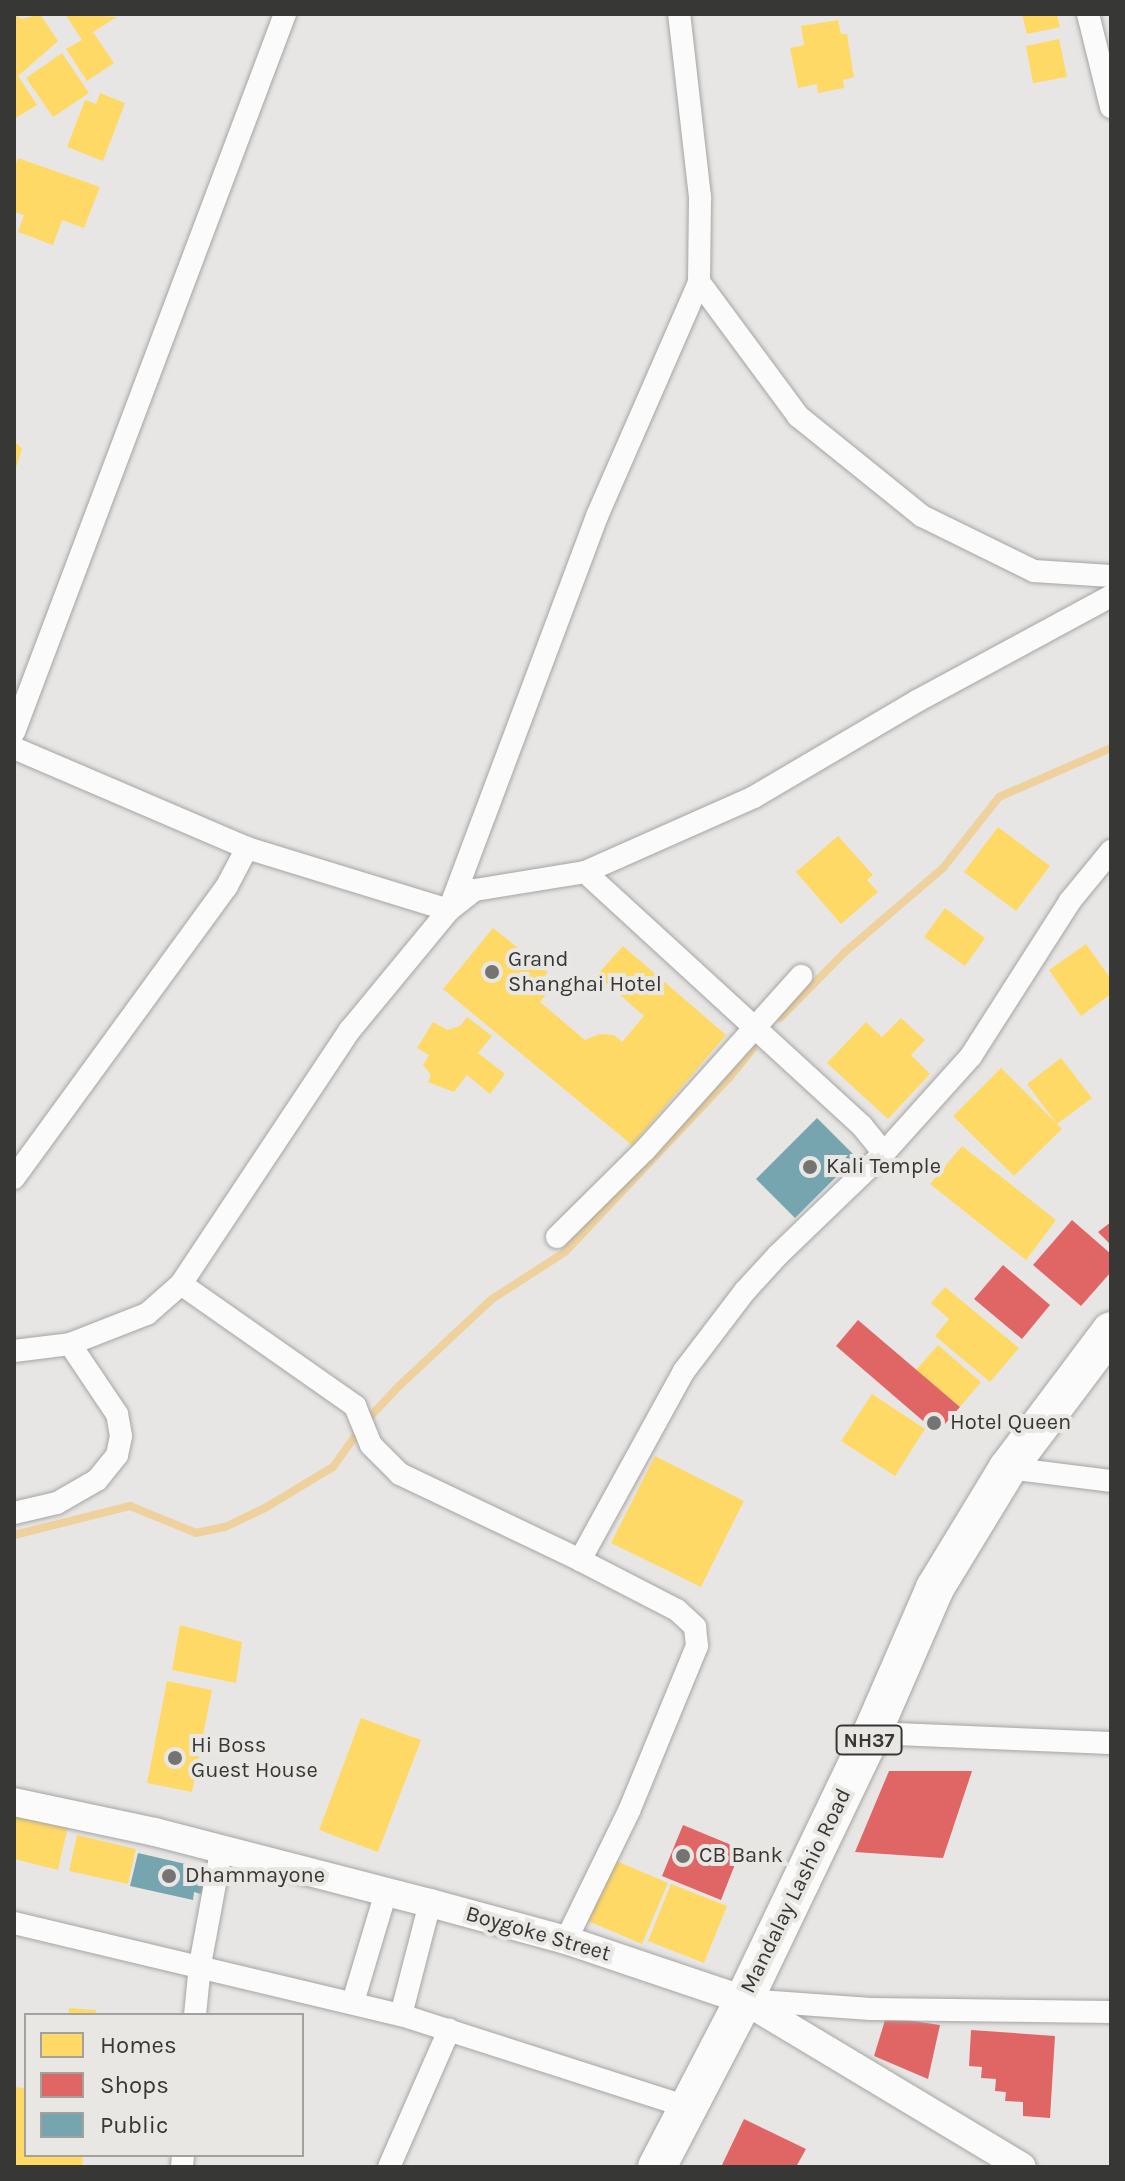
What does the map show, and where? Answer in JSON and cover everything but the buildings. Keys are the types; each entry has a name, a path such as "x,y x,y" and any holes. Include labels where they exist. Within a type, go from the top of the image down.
{"highway":[{"name":"Mandalay Lashio Road","path":"657,2167 744,2000 872,1733 935,1588 1008,1468 1111,1331"}],"street":[{"path":"14,732 285,14"},
{"path":"449,910 597,516 699,282 700,197 679,14"},
{"path":"1088,14 1111,107"},
{"path":"699,282 798,416 922,516 1034,571 1111,576"},
{"path":"14,1351 70,1344 147,1314 181,1284 350,1030 449,910 475,890 585,872 754,797 917,701 1111,596"},
{"path":"14,748 247,848 449,910"},
{"path":"14,1178 227,886 247,848"},
{"path":"580,1560 684,1371 778,1255 884,1153 971,1056 1070,901 1111,851"},
{"path":"585,872 862,1126 884,1153"},
{"path":"557,1237 645,1150 801,976"},
{"path":"181,1284 355,1406 371,1445 400,1474 677,1610 695,1627 697,1646 629,1811 566,1940"},
{"path":"14,1513 57,1503 97,1480 117,1455 121,1436 117,1414 70,1344"},
{"path":"1008,1468 1111,1481"},
{"path":"872,1733 1111,1743"},
{"name":"Boygoke Street","path":"14,1802 155,1832 221,1852 430,1903 566,1940 744,2000 1022,2167"},
{"path":"195,2013 200,1965 221,1852"},
{"path":"353,2002 386,1892"},
{"path":"401,2015 430,1903"},
{"path":"14,1923 401,2015 688,2107"},
{"path":"744,2000 871,2009 1111,2012"},
{"path":"389,2167 449,2030"}],"waterway":[{"path":"780,1018 845,952 943,868 999,797 1111,748"},
{"path":"14,1535 130,1506 196,1533 225,1527 265,1508 333,1467 366,1421 399,1386 492,1299 565,1252 729,1078 753,1048"}],"place":[{"name":"Grand Shanghai Hotel","path":"492,972"},
{"name":"Kali Temple","path":"810,1167"},
{"name":"Hotel Queen","path":"934,1423"},
{"name":"Hi Boss Guest House","path":"175,1758"},
{"name":"CB Bank","path":"683,1856"},
{"name":"Dhammayone","path":"169,1876"}]}
